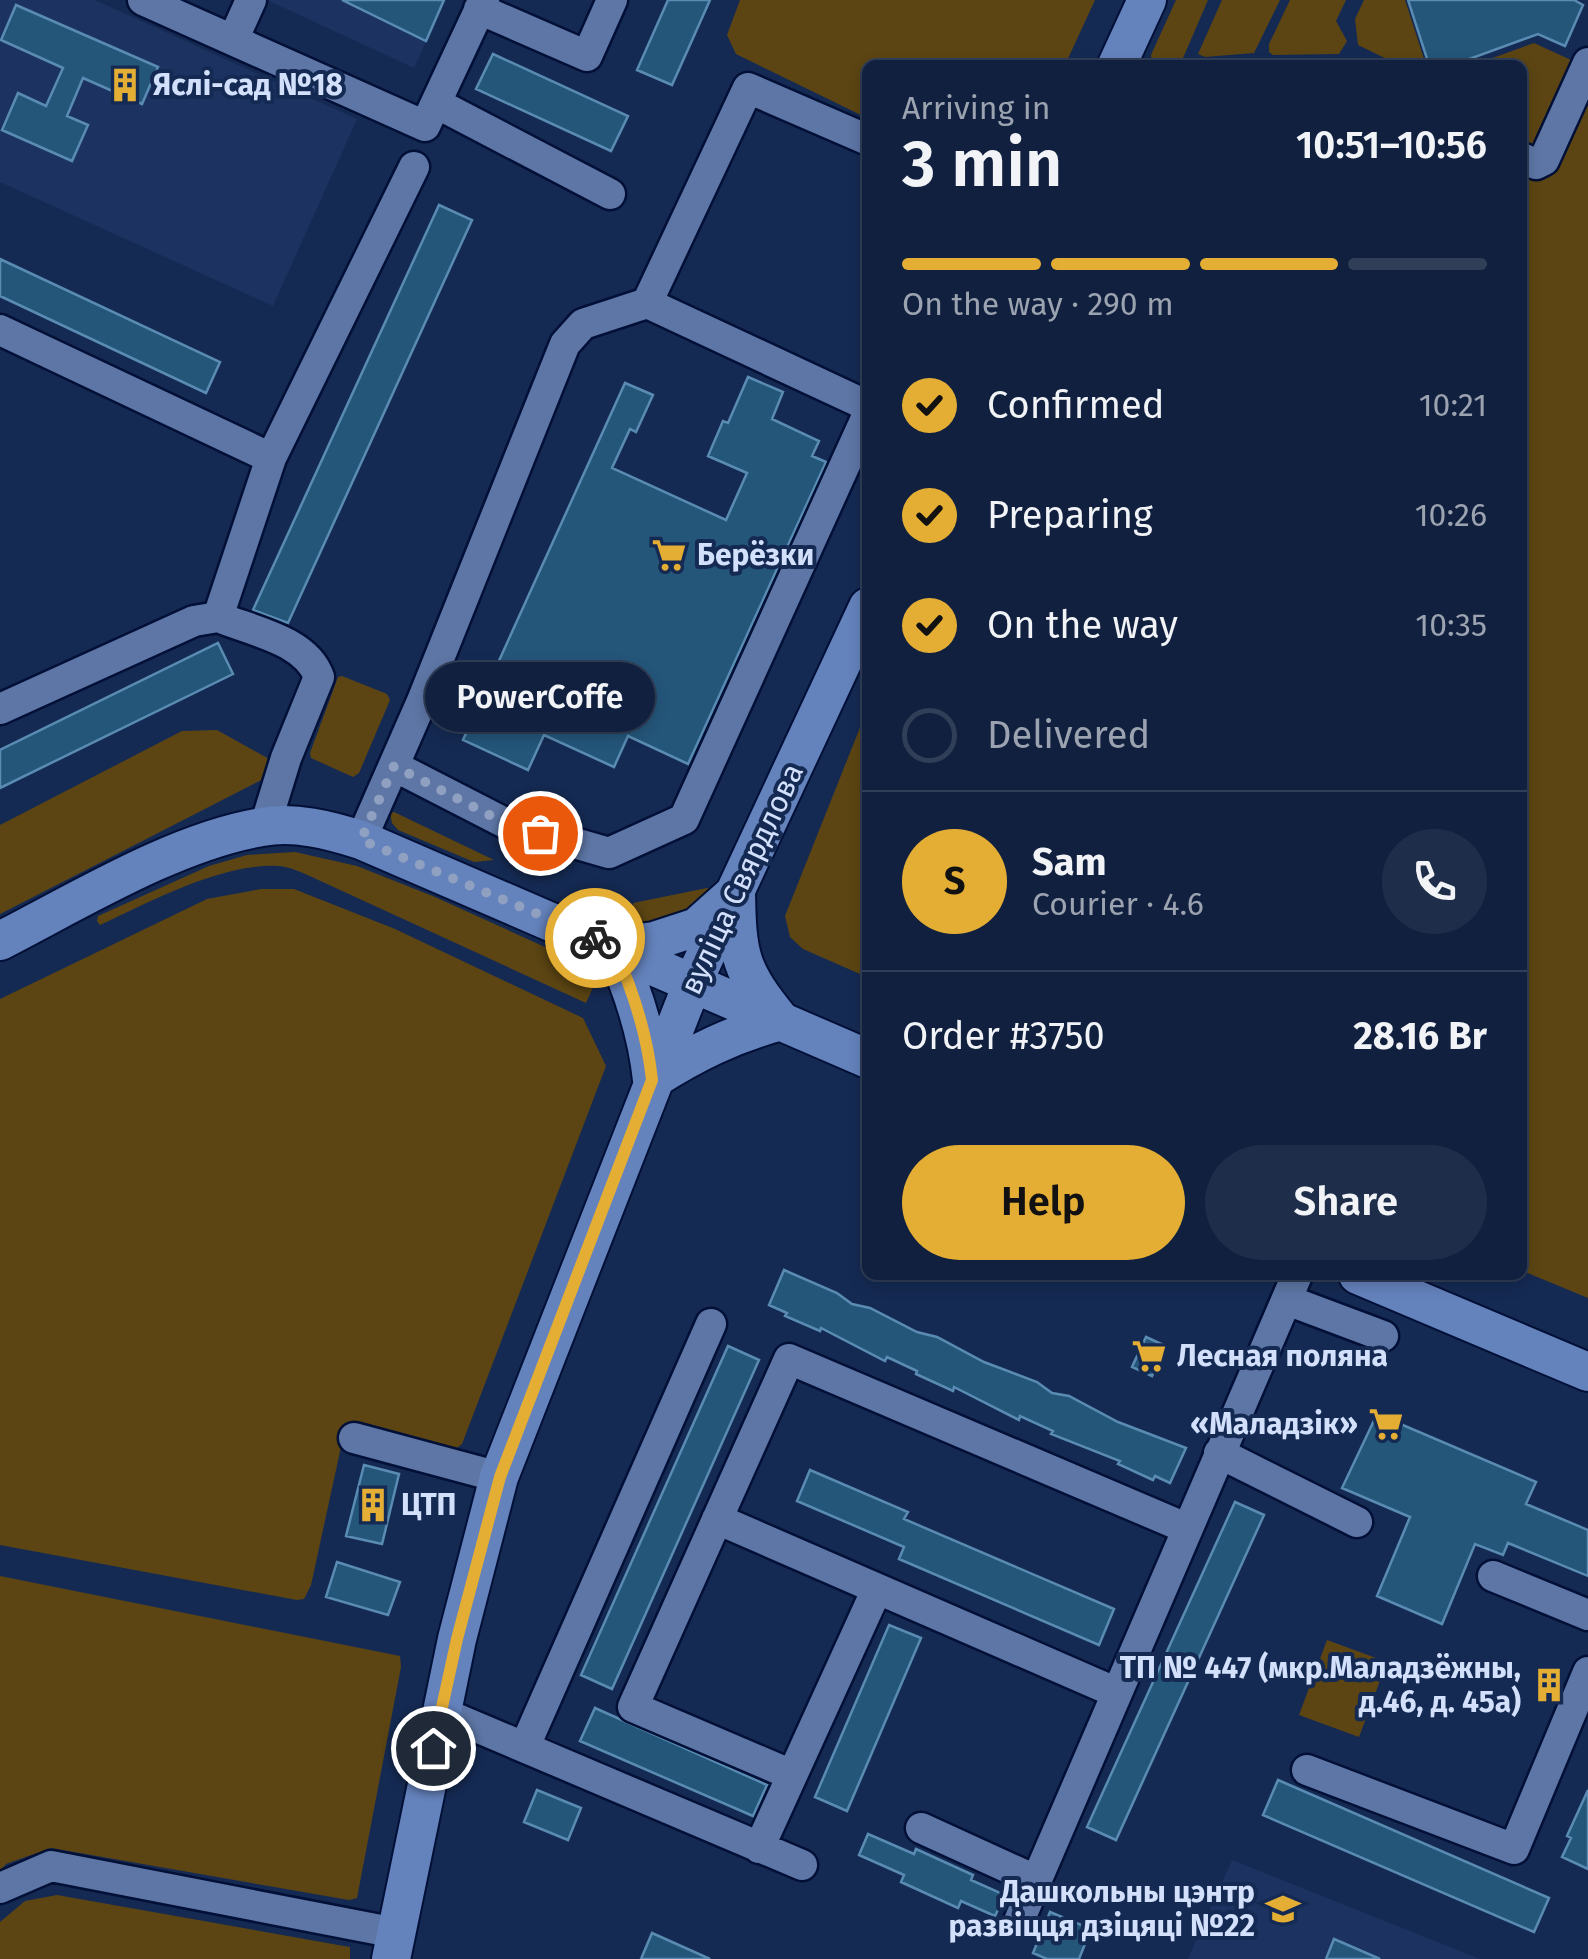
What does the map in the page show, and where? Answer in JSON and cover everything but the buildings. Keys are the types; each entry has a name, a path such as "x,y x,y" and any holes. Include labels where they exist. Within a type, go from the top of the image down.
{"main road":[{"path":"1124,60 1147,0"},
{"name":"вуліца Свярдлова","path":"393,1946 441,1712 500,1477 693,982 862,621"},
{"path":"0,940 146,868 221,837 265,826 330,830 613,946 862,1056"},
{"path":"613,946 654,942 697,927 736,892"},
{"path":"736,892 736,941 746,970 752,984 781,1020"},
{"path":"613,946 648,1038 652,1080 701,1049 781,1020"},
{"path":"1370,1280 1588,1372"}],"street":[{"path":"143,0 233,40 430,115 610,194"},
{"path":"233,40 250,0"},
{"path":"430,115 482,4 587,56 612,0"},
{"path":"1527,160 1536,164 1544,160 1588,63"},
{"path":"647,303 748,88 862,137"},
{"path":"218,617 270,458 414,167"},
{"path":"361,840 564,344 583,324 647,303 862,403"},
{"path":"0,330 270,458"},
{"path":"394,766 505,823 609,853 684,819 862,427"},
{"path":"0,709 194,621 218,617 300,650 314,662 319,678 286,758 265,826"},
{"path":"1019,1921 1292,1287 1382,1336"},
{"path":"525,1746 711,1324"},
{"path":"792,1775 633,1707 789,1360 1186,1528"},
{"path":"354,1438 500,1477"},
{"path":"1219,1453 1356,1522"},
{"path":"717,1519 1115,1692"},
{"path":"1493,1576 1588,1615"},
{"path":"759,1848 877,1589"},
{"path":"1308,1770 1514,1848 1588,1672"},
{"path":"441,1712 802,1865"},
{"path":"921,1828 1035,1880"},
{"path":"0,1888 51,1866 393,1946"}],"shaded area":[{"path":"0,0 95,0 357,119 273,306 0,182"},
{"path":"267,0 445,0 414,68"},
{"path":"740,0 1095,0 1067,60 862,60 862,116 736,54 727,35"},
{"path":"1176,0 1208,0 1182,60 1152,60"},
{"path":"1222,0 1280,0 1254,53 1205,57 1198,54"},
{"path":"1290,0 1346,0 1336,21 1347,41 1339,54 1269,52"},
{"path":"1364,0 1405,0 1424,60 1389,60 1358,45 1355,19"},
{"path":"1534,43 1571,60 1576,70 1546,145 1527,152 1527,60 1487,60"},
{"path":"1588,82 1588,1298 1527,1273 1527,161"},
{"path":"338,677 387,694 390,700 359,773 353,777 311,758 310,753"},
{"path":"862,723 862,975 803,949 790,937 785,916"},
{"path":"217,730 278,764 271,775 0,914 0,825 182,731"},
{"path":"390,813 494,860 474,862 398,830 392,823"},
{"path":"295,852 357,866 600,972 586,1003 282,866 210,877 100,925 97,921 98,916 209,866 247,855"},
{"path":"707,888 715,890 701,913 636,927 633,903"},
{"path":"261,889 294,889 395,929 583,1018 606,1066 462,1444 457,1448 358,1421 346,1424 311,1585 304,1599 297,1600 0,1545 0,999 207,899"},
{"path":"0,1576 400,1656 357,1898 349,1900 51,1848 6,1864 0,1871"},
{"path":"1327,1640 1387,1662 1359,1737 1299,1715"},
{"name":"Дашкольны цэнтр развіцця дзіцяці №22","path":"1232,1860 1480,1959 1188,1959"},
{"path":"57,1895 350,1947 350,1959 0,1959 0,1922 25,1901"}],"way so far":[{"path":"540,833 505,823 394,766 361,840 595,938"}],"place":[{"name":"Яслі-сад №18","path":"125,85"},
{"name":"Берёзки","path":"669,555"},
{"name":"PowerCoffe","path":"540,833"},
{"name":"Лесная поляна","path":"1149,1356"},
{"name":"«Маладзік»","path":"1386,1424"},
{"name":"ЦТП","path":"373,1505"},
{"name":"ТП № 447 (мкр.Маладзёжны, д.46, д. 45а)","path":"1549,1685"},
{"name":"Дашкольны цэнтр развіцця дзіцяці №22","path":"1283,1909"}],"route":[{"path":"433,1748 500,1477 652,1080 648,1038 630,983 613,946 595,938"}]}
